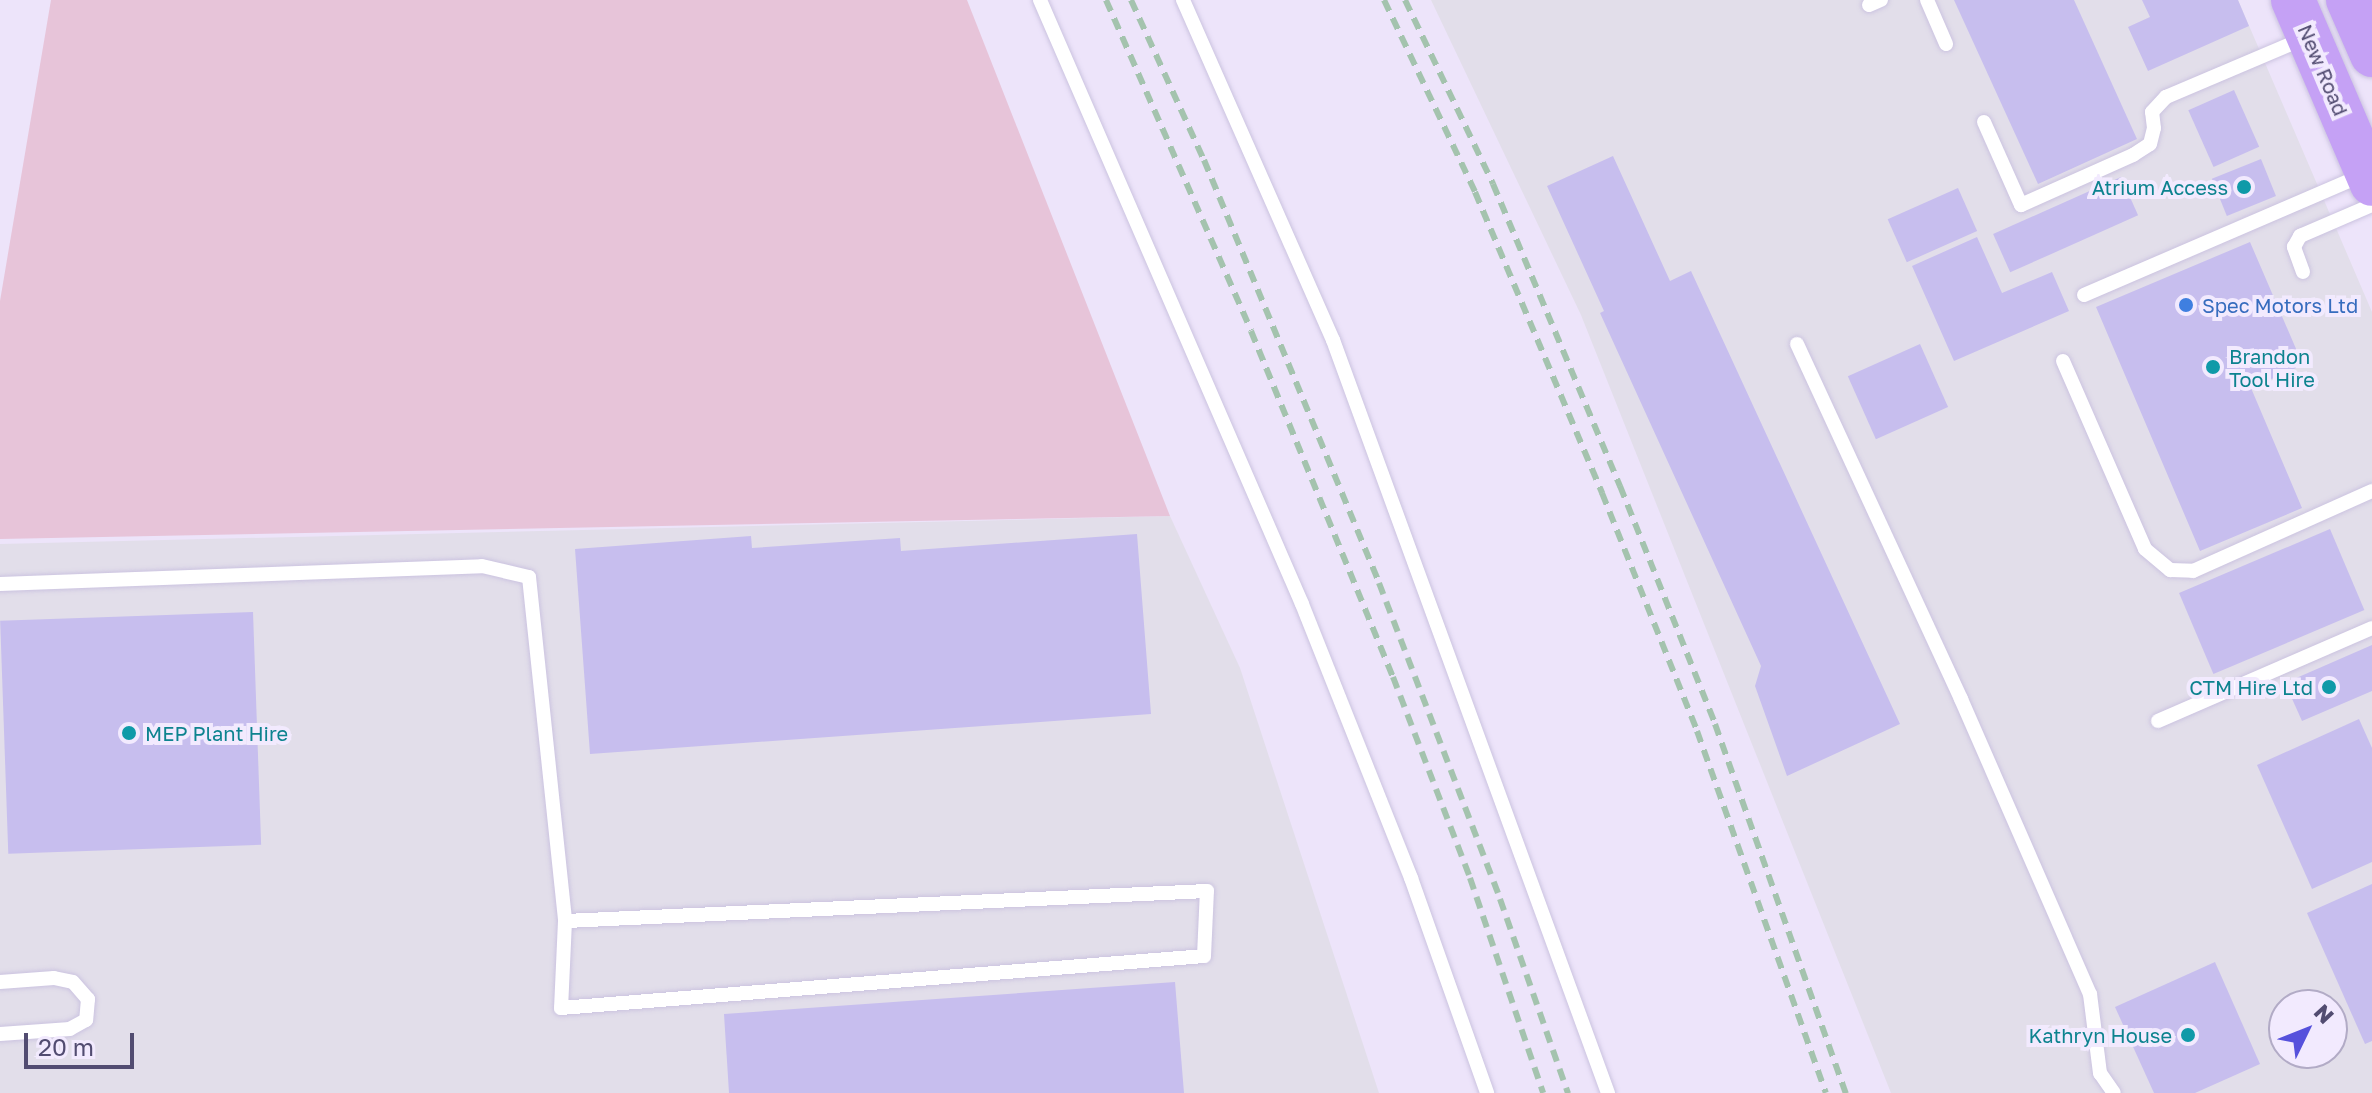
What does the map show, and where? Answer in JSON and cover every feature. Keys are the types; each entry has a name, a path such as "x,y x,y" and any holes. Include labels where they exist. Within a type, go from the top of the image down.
{"main road":[{"name":"New Road","path":"2301,18 2370,187"}],"lane":[{"path":"1040,0 1302,604 1411,878 1487,1093"},
{"path":"1183,0 1333,340 1608,1093"},
{"path":"1927,0 1946,44"},
{"path":"1984,122 2021,205 2133,155 2150,144 2152,112 2166,97 2301,18"},
{"path":"2303,272 2294,247 2300,236 2370,187"},
{"path":"2084,295 2370,187"},
{"path":"1797,344 1961,699 2090,994 2100,1073 2114,1093"},
{"path":"2063,361 2145,549 2170,570 2193,571 2372,491"},
{"path":"0,584 482,566 529,577 565,921 561,1008 1204,956 1207,891 565,921"},
{"path":"2158,721 2372,628"},
{"path":"0,982 54,978 73,982 88,999 86,1020 70,1029 0,1034"}],"shaded area":[{"path":"51,0 967,0 1170,516 0,539 0,301"},
{"path":"1431,0 2238,0 2372,312 2372,1093 1891,1093 1581,315"},
{"path":"1170,516 1240,668 1379,1093 0,1093 0,544"}],"building":[{"path":"1954,0 2074,0 2137,139 2038,184"},
{"path":"2142,0 2238,0 2249,26 2148,71 2128,27 2150,17"},
{"path":"2234,90 2259,147 2214,167 2188,110"},
{"path":"1613,156 1670,281 1691,271 1900,724 1787,776 1755,686 1761,666 1600,313 1604,311 1547,186"},
{"name":"Atrium Access","path":"2261,159 2276,196 2227,216 2212,179"},
{"path":"2121,177 2138,215 2010,272 1993,234"},
{"path":"1958,188 1977,231 1907,262 1888,219"},
{"path":"1977,237 2002,293 2052,272 2069,311 1954,361 1912,266"},
{"path":"2250,242 2303,365 2251,388 2302,508 2200,551 2096,307"},
{"path":"1920,344 1948,407 1876,439 1848,376"},
{"path":"2330,529 2364,610 2213,674 2179,593"},
{"path":"1137,534 1151,714 590,754 575,549 751,536 752,548 900,538 901,551"},
{"name":"MEP Plant Hire","path":"253,612 261,845 8,854 0,621"},
{"name":"CTM Hire Ltd","path":"2372,645 2372,691 2302,721 2285,683"},
{"path":"2359,719 2372,748 2372,862 2312,889 2257,765"},
{"path":"2372,884 2372,1041 2365,1044 2348,1006 2348,989 2341,989 2307,913"},
{"name":"Kathryn House","path":"2215,962 2260,1064 2195,1093 2154,1093 2115,1007"},
{"path":"1175,982 1184,1093 729,1093 724,1014"}],"railway":[{"path":"1106,0 1251,331 1393,677 1470,878 1543,1093"},
{"path":"1131,0 1204,160 1379,583 1500,899 1568,1093"},
{"path":"1384,0 1475,192 1602,493 1697,731 1826,1093"},
{"path":"1405,0 1493,184 1620,486 1715,724 1846,1093"}],"place":[{"name":"Atrium Access","path":"2244,187"},
{"name":"Spec Motors Ltd","path":"2186,305"},
{"name":"Brandon Tool Hire","path":"2213,367"},
{"name":"CTM Hire Ltd","path":"2329,687"},
{"name":"MEP Plant Hire","path":"129,733"},
{"name":"Kathryn House","path":"2188,1035"}]}
